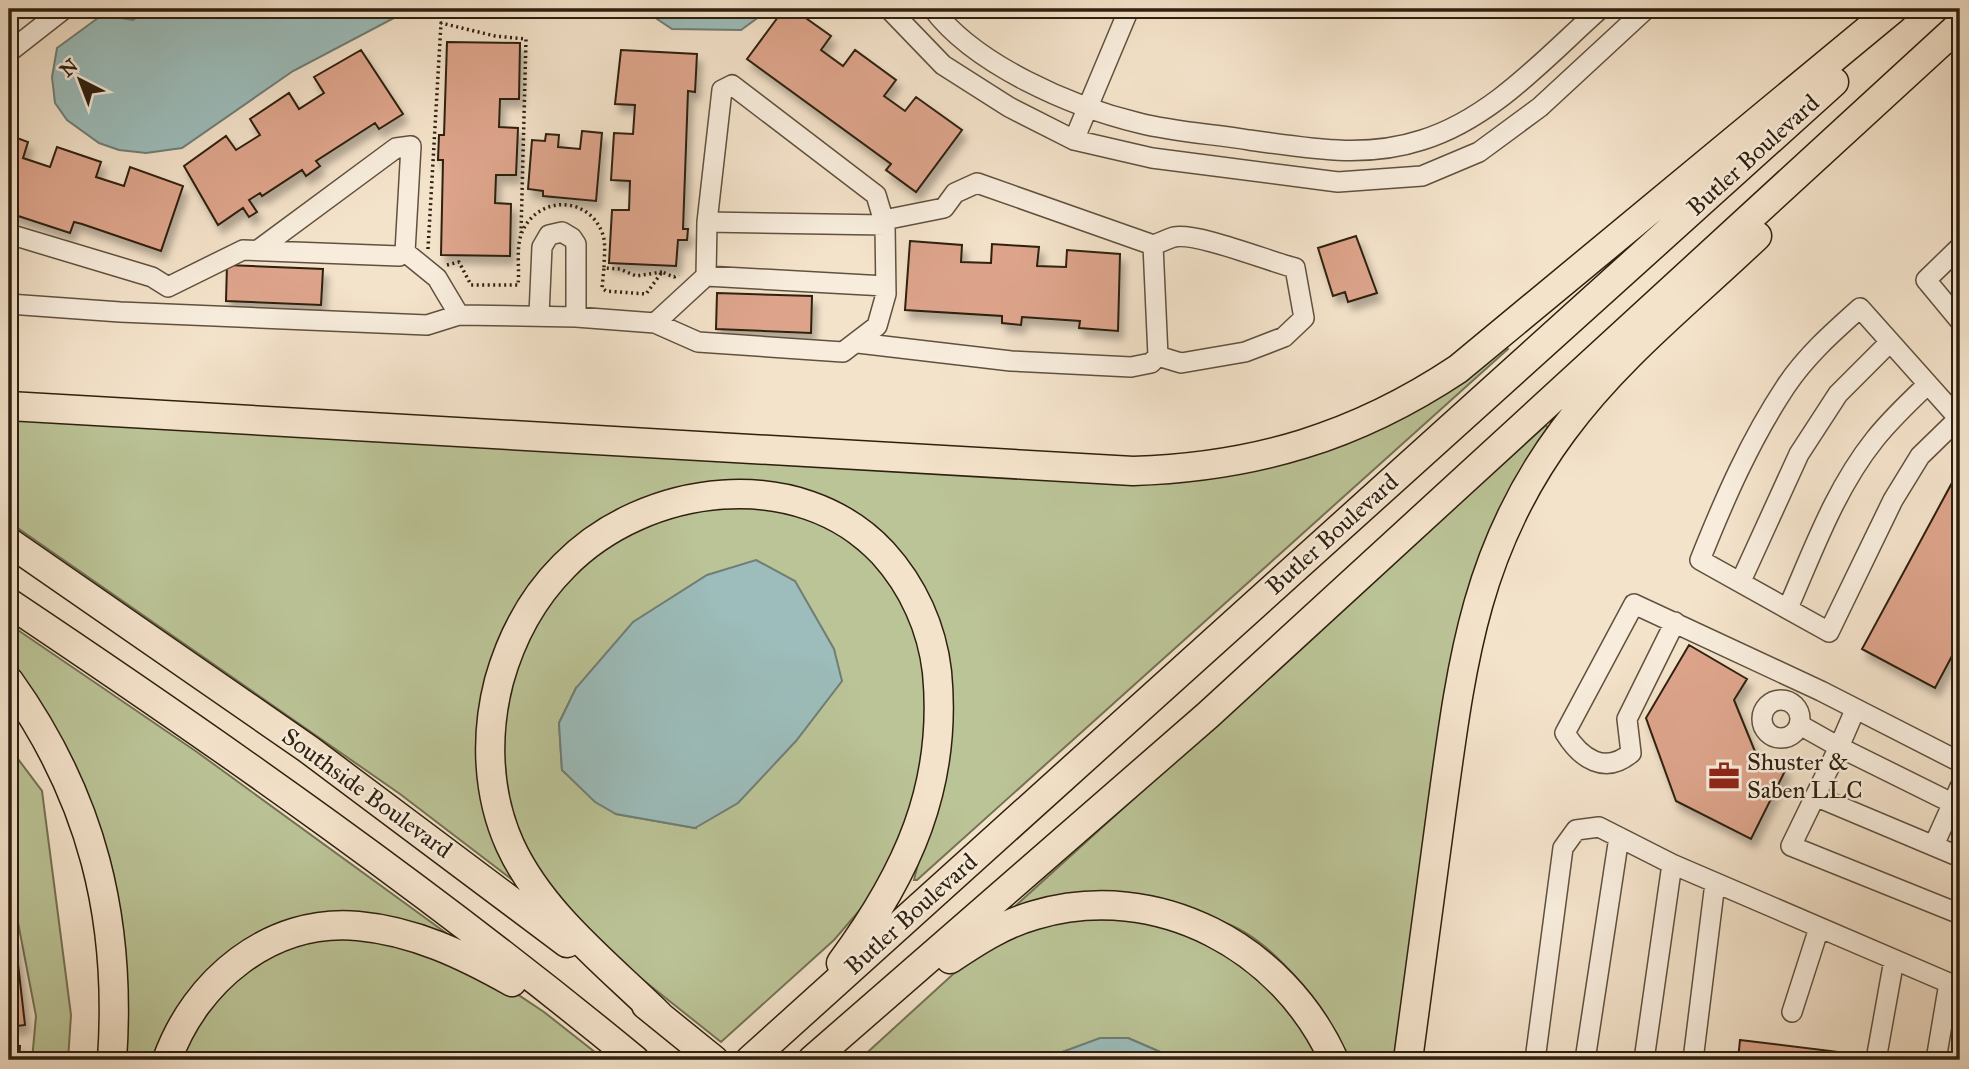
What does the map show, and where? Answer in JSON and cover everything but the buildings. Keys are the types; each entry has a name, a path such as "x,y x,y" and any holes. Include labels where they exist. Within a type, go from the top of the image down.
{"highway":[{"path":"9,406 1133,471 1230,463 1301,446 1367,421 1397,407 1458,369 1893,9"},
{"name":"Butler Boulevard","path":"750,1060 1915,9"},
{"name":"Butler Boulevard","path":"815,1058 1208,715 1960,25"},
{"path":"1408,1060 1461,669 1487,570 1511,515 1543,459 1587,401 1638,347 1812,182 1861,130 1911,69"},
{"path":"659,1015 563,919 519,862 509,842 495,797 490,756 492,711 503,667 522,623 549,583 585,547 615,527 649,510 700,497 750,495 778,496 823,510 844,521 879,549 909,587 920,610 930,636 938,686 935,761 914,841 873,916 795,1019"},
{"name":"Southside Boulevard","path":"9,542 358,785 714,1060"},
{"name":"Southside Boulevard","path":"9,603 245,765 474,934 630,1056"},
{"path":"9,681 56,756 71,787 94,853 113,954 112,1060"},
{"path":"897,986 945,962 986,935 1036,915 1090,907 1140,909 1210,929 1252,955 1296,998 1334,1060"},
{"path":"167,1060 189,1011 231,966 285,937 306,930 355,926 406,935 458,953 515,983 630,1056"}],"street":[{"path":"9,52 64,9"},
{"path":"889,9 943,65 1009,107 1074,140 1152,158 1338,182 1422,176 1479,152 1540,107 1646,9"},
{"path":"933,9 983,55 1030,82 1087,108 1141,124 1333,152 1379,151 1423,140 1463,124 1503,96 1600,9"},
{"path":"1074,140 1129,9"},
{"path":"9,303 158,314 427,325 459,315 576,317 655,323 698,342 844,352 877,326 885,286 884,223 876,195 732,85 722,90 699,281 655,323"},
{"path":"258,250 396,148 411,146 405,252"},
{"path":"706,222 884,223 944,208 955,193 977,183 1153,245 1175,237 1199,238 1295,268 1304,318 1284,337 1245,352 1181,363 1158,356"},
{"path":"539,315 542,247 549,235 562,232 576,244 576,317"},
{"path":"9,234 152,278 169,286"},
{"path":"858,343 1011,361 1131,367 1151,363 1158,356 1153,245"},
{"path":"1959,318 1926,280 1960,247"},
{"path":"158,314 169,286 217,260 243,250 399,256 405,252"},
{"path":"405,252 437,278 459,315"},
{"path":"699,281 885,286"},
{"path":"1860,308 1928,384 1959,419 1920,456 1913,467 1829,632 1700,559 1745,459 1786,386 1817,348 1860,308"},
{"path":"1741,581 1784,482 1806,444 1838,394 1890,342"},
{"path":"1788,608 1835,503 1854,470 1874,440 1928,384"},
{"path":"1675,622 1627,719 1631,752 1619,762 1598,764 1576,751 1565,733 1634,604 1675,622 1960,762"},
{"path":"1855,710 1790,846 1960,914"},
{"path":"1800,725 1839,747 1958,799 1934,845"},
{"path":"1815,796 1960,857"},
{"path":"1535,1060 1563,848 1576,830 1599,827 1672,864 1954,987 1936,1060"},
{"path":"1585,1060 1619,837"},
{"path":"1644,1060 1672,864"},
{"path":"1693,1060 1716,883"},
{"path":"1792,1012 1819,928"},
{"path":"1876,1060 1894,960"}],"path":[{"path":"434,256 428,248 441,23 495,37 526,39 518,285 471,285 459,262 444,265"},
{"path":"521,233 528,222 550,204 580,207 595,219 602,233 603,290 650,292 662,272"},
{"path":"604,268 620,269 636,276 662,272 674,277 685,272 699,281"}],"green space":[{"path":"1504,345 1508,349 917,880 914,880 930,813 922,603 805,498 610,522 491,678 514,881 400,794 9,522 9,417 1237,469"},
{"path":"1546,425 1549,430 1508,502 1401,1060 1349,1060 1328,1020 1297,978 1260,943 1220,921 1011,910"},
{"path":"746,503 825,522 891,577 920,645 928,700 918,798 878,889 834,940 721,1042 599,945 537,878 499,779 495,748 519,642 581,561 652,519","holes":["576,688 695,828 616,814 562,770 559,723"]},
{"path":"9,624 197,752 446,933 280,930 158,1060 118,1060 113,917 9,670"},
{"path":"9,747 42,791 71,1015 68,1060 32,1060 36,1016 9,876"},
{"path":"1062,919 1141,920 1224,948 1283,998 1321,1060 1179,1060 1128,1038 1100,1039 1057,1054 1050,1060 859,1060 973,956 997,940"},
{"path":"316,937 391,941 508,988 544,1012 605,1060 175,1060 184,1038 245,966"}],"water":[{"path":"149,9 411,9 293,71 182,148 146,153 119,150 99,143 67,120 55,103 52,77 57,48 102,15 133,20"},
{"path":"528,9 770,9 741,30 672,29 651,15"},
{"path":"756,560 795,581 834,649 842,681 796,741 738,803 695,828 616,814 595,802 562,770 559,723 576,688 633,622 707,575"},
{"path":"1100,1038 1128,1038 1179,1060 1050,1060 1057,1054"}],"place":[{"name":"Shuster & Saben LLC","path":"1724,776"}]}
